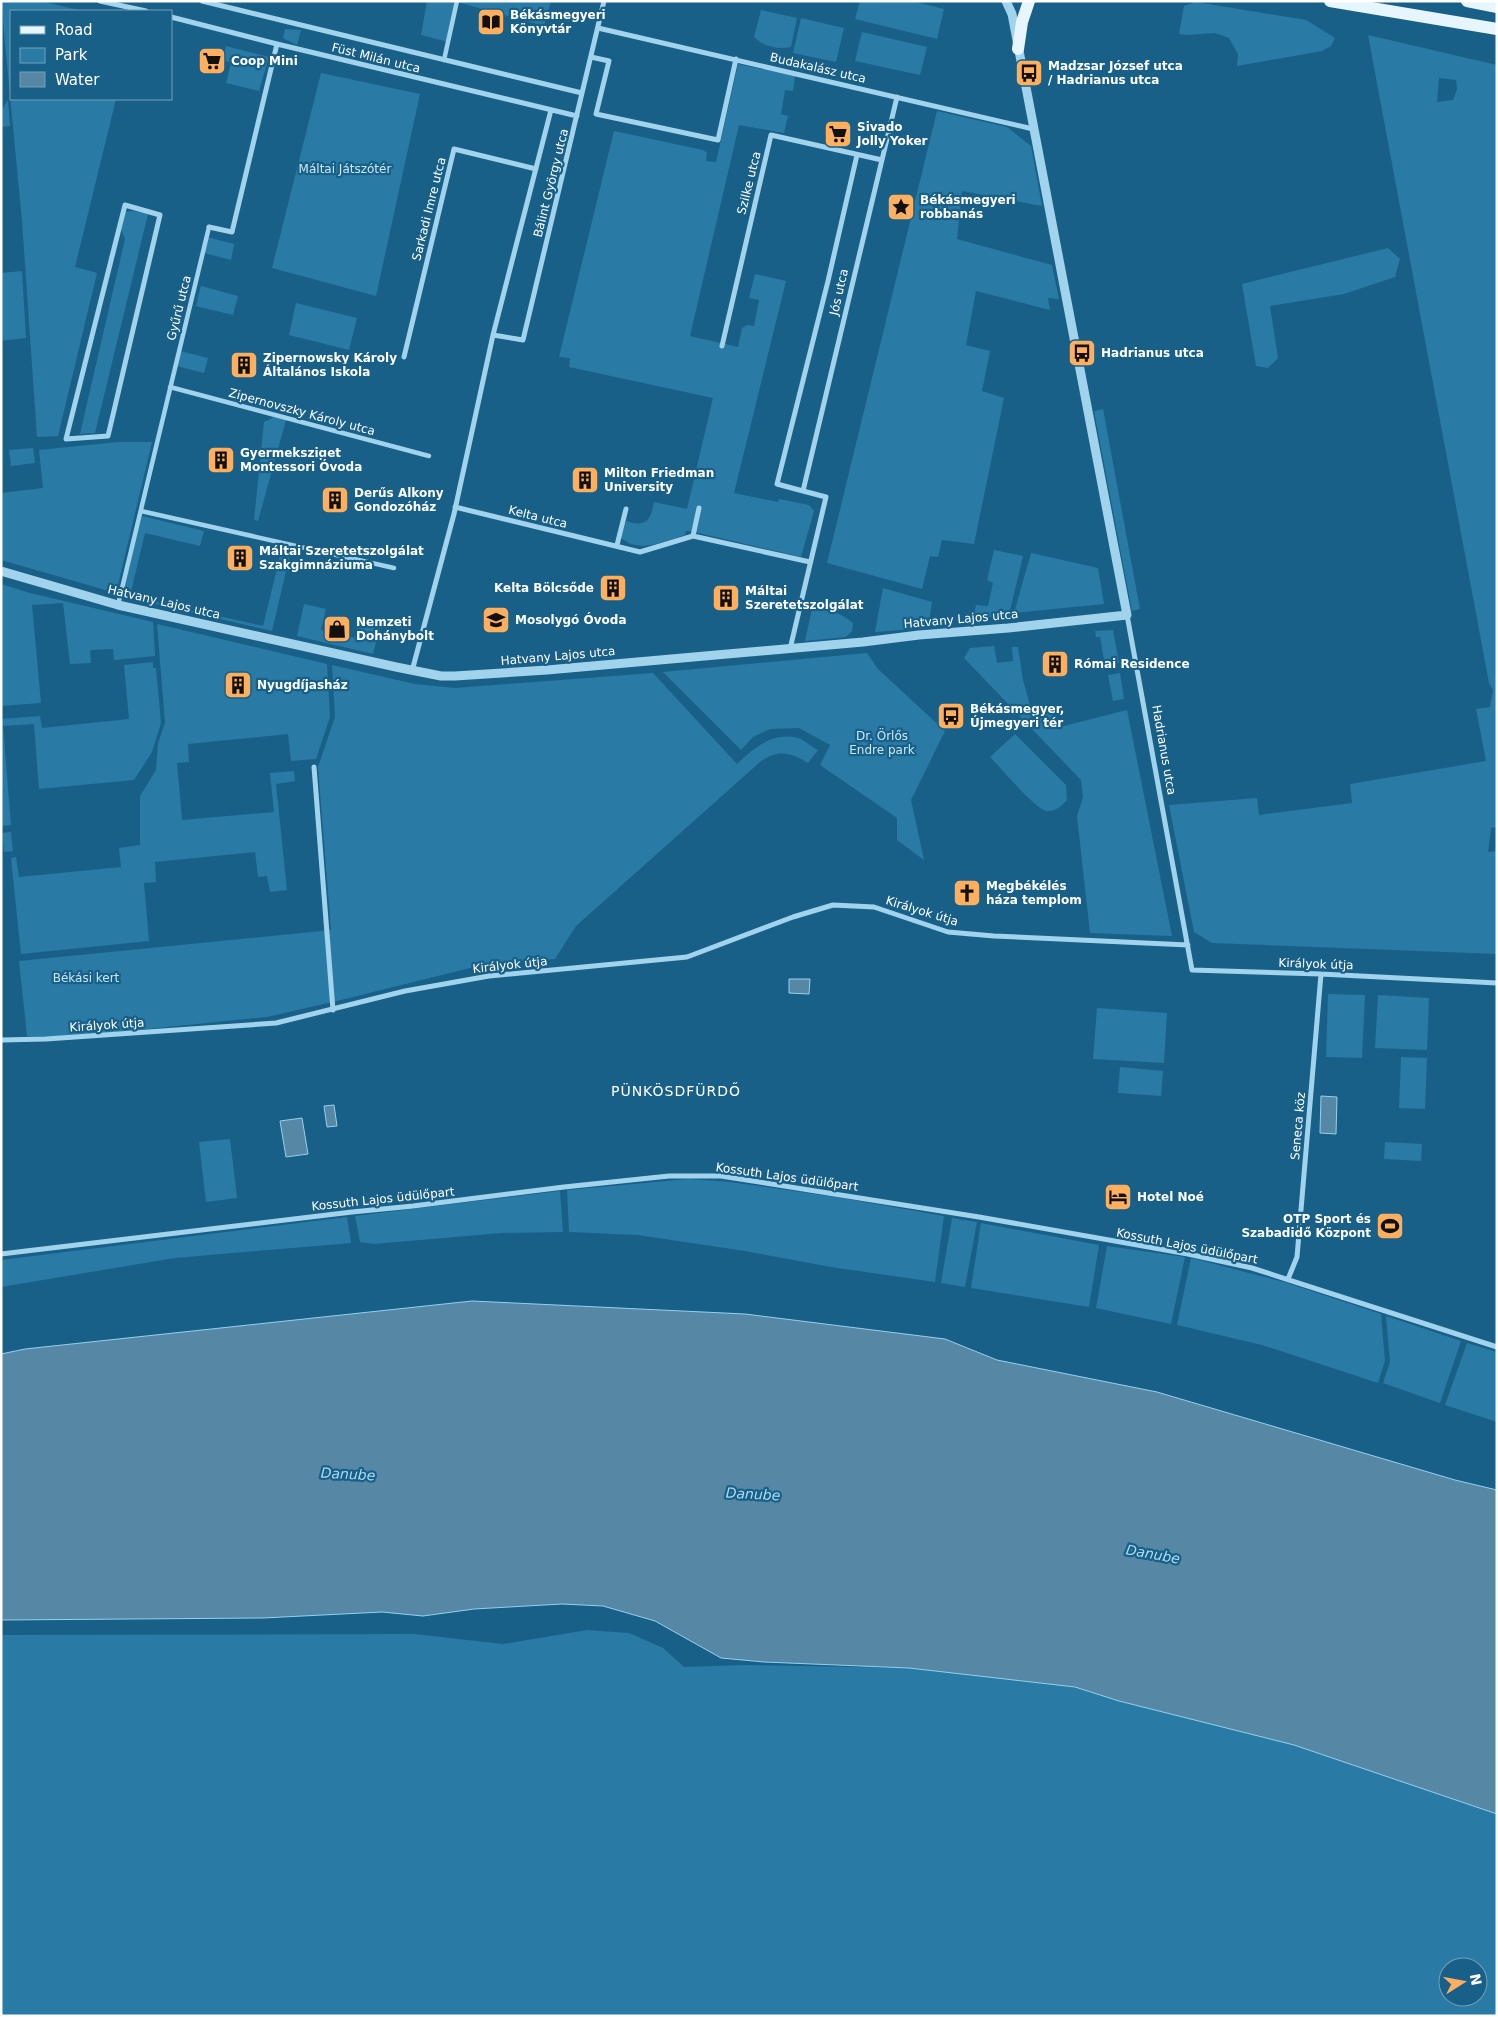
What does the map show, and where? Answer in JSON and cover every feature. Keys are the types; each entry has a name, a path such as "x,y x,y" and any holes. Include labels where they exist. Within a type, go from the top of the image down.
{"main road":[{"path":"1018,49 1022,22 1029,1"},
{"path":"1330,1 1497,29"},
{"path":"1467,1 1497,7"}],"street":[{"path":"100,1 141,10"},
{"name":"Füst Milán utca","path":"202,1 582,93"},
{"path":"444,60 457,1"},
{"name":"Bálint György utca","path":"493,335 522,340 604,1"},
{"name":"Hadrianus utca","path":"1006,1 1012,14 1188,945"},
{"name":"Füst Milán utca","path":"172,17 577,116"},
{"name":"Budakalász utca","path":"598,28 1033,129"},
{"name":"Gyűrű utca","path":"118,605 209,227 232,232 277,44"},
{"path":"591,57 609,62 596,114 718,140 736,59"},
{"name":"Jós utca","path":"803,491 897,97"},
{"name":"Bálint György utca","path":"412,670 455,507 493,335 551,110"},
{"name":"Szilke utca","path":"722,346 771,135 882,160"},
{"name":"Sarkadi Imre utca","path":"404,356 454,149 536,169"},
{"name":"Jós utca","path":"790,649 826,497 777,484 828,281 857,154"},
{"path":"125,205 160,215 108,436 66,439 106,281 125,205"},
{"name":"Zipernovszky Károly utca","path":"170,387 429,456"},
{"name":"Kelta utca","path":"455,507 640,552 693,536 810,562"},
{"path":"693,536 700,508"},
{"path":"617,546 626,509"},
{"path":"141,510 394,568"},
{"name":"Hatvany Lajos utca","path":"1,572 118,605 441,676 790,649 1127,615"},
{"path":"314,767 333,1010"},
{"name":"Királyok útja","path":"1,1040 84,1037 276,1023 405,992 489,976 687,957 793,917 833,905 874,906 948,932 994,936 1188,945 1192,970 1497,983"},
{"name":"Seneca köz","path":"1288,1279 1297,1257 1321,974"},
{"name":"Kossuth Lajos üdülőpart","path":"1,1254 564,1187 669,1176 700,1175 741,1178 1188,1254 1252,1268 1497,1347"}],"green space":[{"path":"1,1 41,1 78,10 10,10 10,95"},
{"path":"427,1 551,1 544,26 457,2 448,42 421,35"},
{"path":"860,1 912,1 944,9 937,39 855,19"},
{"path":"1196,2 1306,20 1335,38 1331,46 1322,51 1237,66 1238,54 1229,38 1215,33 1179,34 1184,6"},
{"path":"761,10 797,18 791,47 772,47 754,37"},
{"path":"801,18 844,28 836,62 793,53"},
{"path":"285,29 301,30 297,45 283,38"},
{"path":"862,32 927,47 920,75 855,61"},
{"path":"1368,35 1497,65 1497,827 1491,828 1488,852 1497,851 1497,954 1212,943 1194,932 1169,805 1257,798 1259,815 1352,803 1350,784 1486,761 1476,709 1490,707 1493,690 1489,683","holes":["1439,78 1456,80 1457,89 1453,100 1437,102"]},
{"path":"226,46 269,57 259,91 226,83 231,63 223,60"},
{"path":"738,64 795,76 793,91 785,90 781,114 788,116 784,133 739,125 690,336 738,347 742,328 747,325 754,326 759,300 749,298 755,274 786,281 734,493 778,502 779,499 809,505 814,511 801,557 690,531 686,531 685,535 644,546 628,543 621,538 626,521 638,524 646,521 651,514 654,502 687,509 713,398 569,367 570,358 559,357 614,131 703,150 707,153 706,161 716,162"},
{"name":"Máltai Játszótér","path":"321,73 420,94 376,296 272,268"},
{"path":"8,100 10,126 1,127 1,111"},
{"path":"10,100 116,100 75,267 97,273 58,436 37,437 22,221"},
{"path":"937,111 1007,127 1031,146 1042,206 962,191 957,239 1052,265 1059,299 1048,298 1050,310 976,291 966,345 990,351 982,391 1004,398 974,544 942,540 938,557 930,556 922,589 827,563"},
{"path":"133,211 148,214 95,433 80,434 125,239 121,229 125,212"},
{"path":"207,237 234,244 231,260 204,253"},
{"path":"1388,248 1400,259 1395,277 1344,294 1270,306 1278,358 1268,368 1256,366 1242,284"},
{"path":"22,271 26,338 1,341 1,273"},
{"path":"201,286 238,296 233,315 196,306"},
{"path":"296,303 357,318 349,350 289,335"},
{"path":"180,351 208,358 204,373 177,366"},
{"path":"1103,409 1140,609 1132,611 1094,411"},
{"path":"274,417 286,420 258,521 254,520 264,422"},
{"path":"118,442 152,442 116,593 1,560 1,493 43,488 39,450"},
{"path":"33,448 35,463 11,466 9,450"},
{"path":"142,516 204,531 200,546 145,533 130,596 263,626 282,548 291,550 272,631 120,596"},
{"path":"994,550 1023,556 1009,615 973,619 976,605 988,606 993,583 987,580"},
{"path":"1031,553 1098,568 1104,604 1014,613"},
{"path":"1,584 30,593 153,622 155,656 114,660 113,649 90,650 91,663 70,664 63,603 32,605 41,703 1,706"},
{"path":"883,588 932,602 928,628 875,632"},
{"path":"304,604 326,609 321,630 354,638 358,623 380,628 373,654 297,636"},
{"path":"813,604 834,612 853,623 852,631 846,637 805,641"},
{"path":"157,624 327,664 330,717 316,759 291,761 288,734 188,744 189,762 177,763 182,820 274,812 270,773 294,771 295,781 276,784 287,890 270,892 267,876 258,877 255,852 155,862 156,882 144,883 149,941 21,954 11,858 16,857 19,877 121,867 119,848 140,845 140,796 156,770 158,743 165,723"},
{"path":"1113,630 1119,663 1105,666 1100,637 1096,637 1095,631"},
{"path":"994,646 997,663 1013,661 1012,647 1018,647 1023,680 1031,709 1051,705 1056,728 1127,710 1172,936 1090,933 1077,816 1083,797 1081,780 964,658 970,648"},
{"name":"Dr. Örlős Endre park","path":"867,653 878,669 945,731 911,800 924,860 897,840 897,818 820,765 830,745 799,728 770,729 753,737 741,750 663,672"},
{"path":"153,662 153,668 156,668 161,723 152,752 134,780 39,789 34,724 3,726 11,825 1,826 1,719 40,716 42,728 129,719 124,665"},
{"name":"Békási kert","path":"332,665 415,684 455,688 653,673 737,764 765,742 782,737 801,739 818,750 808,763 790,754 772,755 760,762 576,926 555,959 490,963 267,1017 117,1032 46,1037 27,1036 19,961 331,930 318,767 335,717"},
{"path":"1120,673 1124,699 1113,701 1108,675"},
{"path":"1015,734 1066,785 1067,800 1053,811 1042,809 1034,803 990,757"},
{"path":"11,832 13,851 4,852 2,833"},
{"path":"1328,994 1365,995 1362,1058 1326,1057"},
{"path":"1378,995 1429,998 1427,1050 1375,1048"},
{"path":"1097,1008 1167,1013 1164,1063 1093,1059"},
{"path":"1401,1057 1427,1058 1425,1109 1399,1108"},
{"path":"1120,1067 1163,1071 1161,1096 1118,1093"},
{"path":"230,1139 237,1198 206,1202 199,1142"},
{"path":"1385,1142 1422,1144 1421,1161 1384,1159"},
{"path":"689,1179 730,1182 836,1197 944,1216 935,1282 638,1235 569,1232 567,1190"},
{"path":"560,1191 563,1232 501,1233 374,1244 360,1242 355,1216"},
{"path":"347,1217 351,1243 175,1258 1,1287 1,1260"},
{"path":"952,1218 977,1222 965,1287 941,1283"},
{"path":"981,1223 1099,1245 1089,1307 971,1288"},
{"path":"1107,1246 1185,1257 1171,1324 1096,1308"},
{"path":"1191,1258 1284,1282 1381,1314 1385,1361 1378,1383 1262,1345 1177,1325"},
{"path":"1386,1316 1461,1341 1440,1403 1383,1383 1390,1362"},
{"path":"1467,1343 1497,1352 1497,1422 1445,1405"},
{"path":"587,1630 629,1633 663,1648 684,1667 744,1665 909,1668 1075,1687 1119,1701 1294,1745 1497,1814 1497,2016 1,2016 1,1635 414,1634 503,1644"}],"water":[{"path":"789,979 810,979 809,994 789,993"},
{"path":"1321,1096 1337,1097 1336,1134 1320,1133"},
{"path":"334,1105 337,1126 327,1127 324,1106"},
{"path":"302,1118 308,1154 286,1157 280,1121"},
{"name":"Danube","path":"472,1301 745,1314 945,1339 997,1360 1157,1392 1455,1480 1497,1490 1497,1814 1294,1745 1119,1701 1075,1687 909,1668 764,1662 721,1658 655,1621 603,1606 562,1604 474,1609 423,1616 382,1612 263,1618 1,1620 1,1354 25,1349"}],"place":[{"name":"Békásmegyeri Könyvtár","path":"491,22"},
{"name":"Coop Mini","path":"212,61"},
{"name":"Madzsar József utca / Hadrianus utca","path":"1029,73"},
{"name":"Sivado Jolly Yoker","path":"838,134"},
{"name":"Békásmegyeri robbanás","path":"901,207"},
{"name":"Hadrianus utca","path":"1082,353"},
{"name":"Zipernowsky Károly Általános Iskola","path":"244,365"},
{"name":"Gyermeksziget Montessori Óvoda","path":"221,460"},
{"name":"Milton Friedman University","path":"585,480"},
{"name":"Derűs Alkony Gondozóház","path":"335,500"},
{"name":"Máltai Szeretetszolgálat Szakgimnáziuma","path":"240,558"},
{"name":"Kelta Bölcsőde","path":"613,588"},
{"name":"Máltai Szeretetszolgálat","path":"726,598"},
{"name":"Mosolygó Óvoda","path":"496,620"},
{"name":"Nemzeti Dohánybolt","path":"337,629"},
{"name":"Római Residence","path":"1055,664"},
{"name":"Nyugdíjasház","path":"238,685"},
{"name":"Békásmegyer, Újmegyeri tér","path":"951,716"},
{"name":"Megbékélés háza templom","path":"967,893"},
{"name":"Hotel Noé","path":"1118,1197"},
{"name":"OTP Sport és Szabadidő Központ","path":"1390,1226"}],"district":[{"name":"PÜNKÖSDFÜRDŐ","path":"676,1091"}]}
